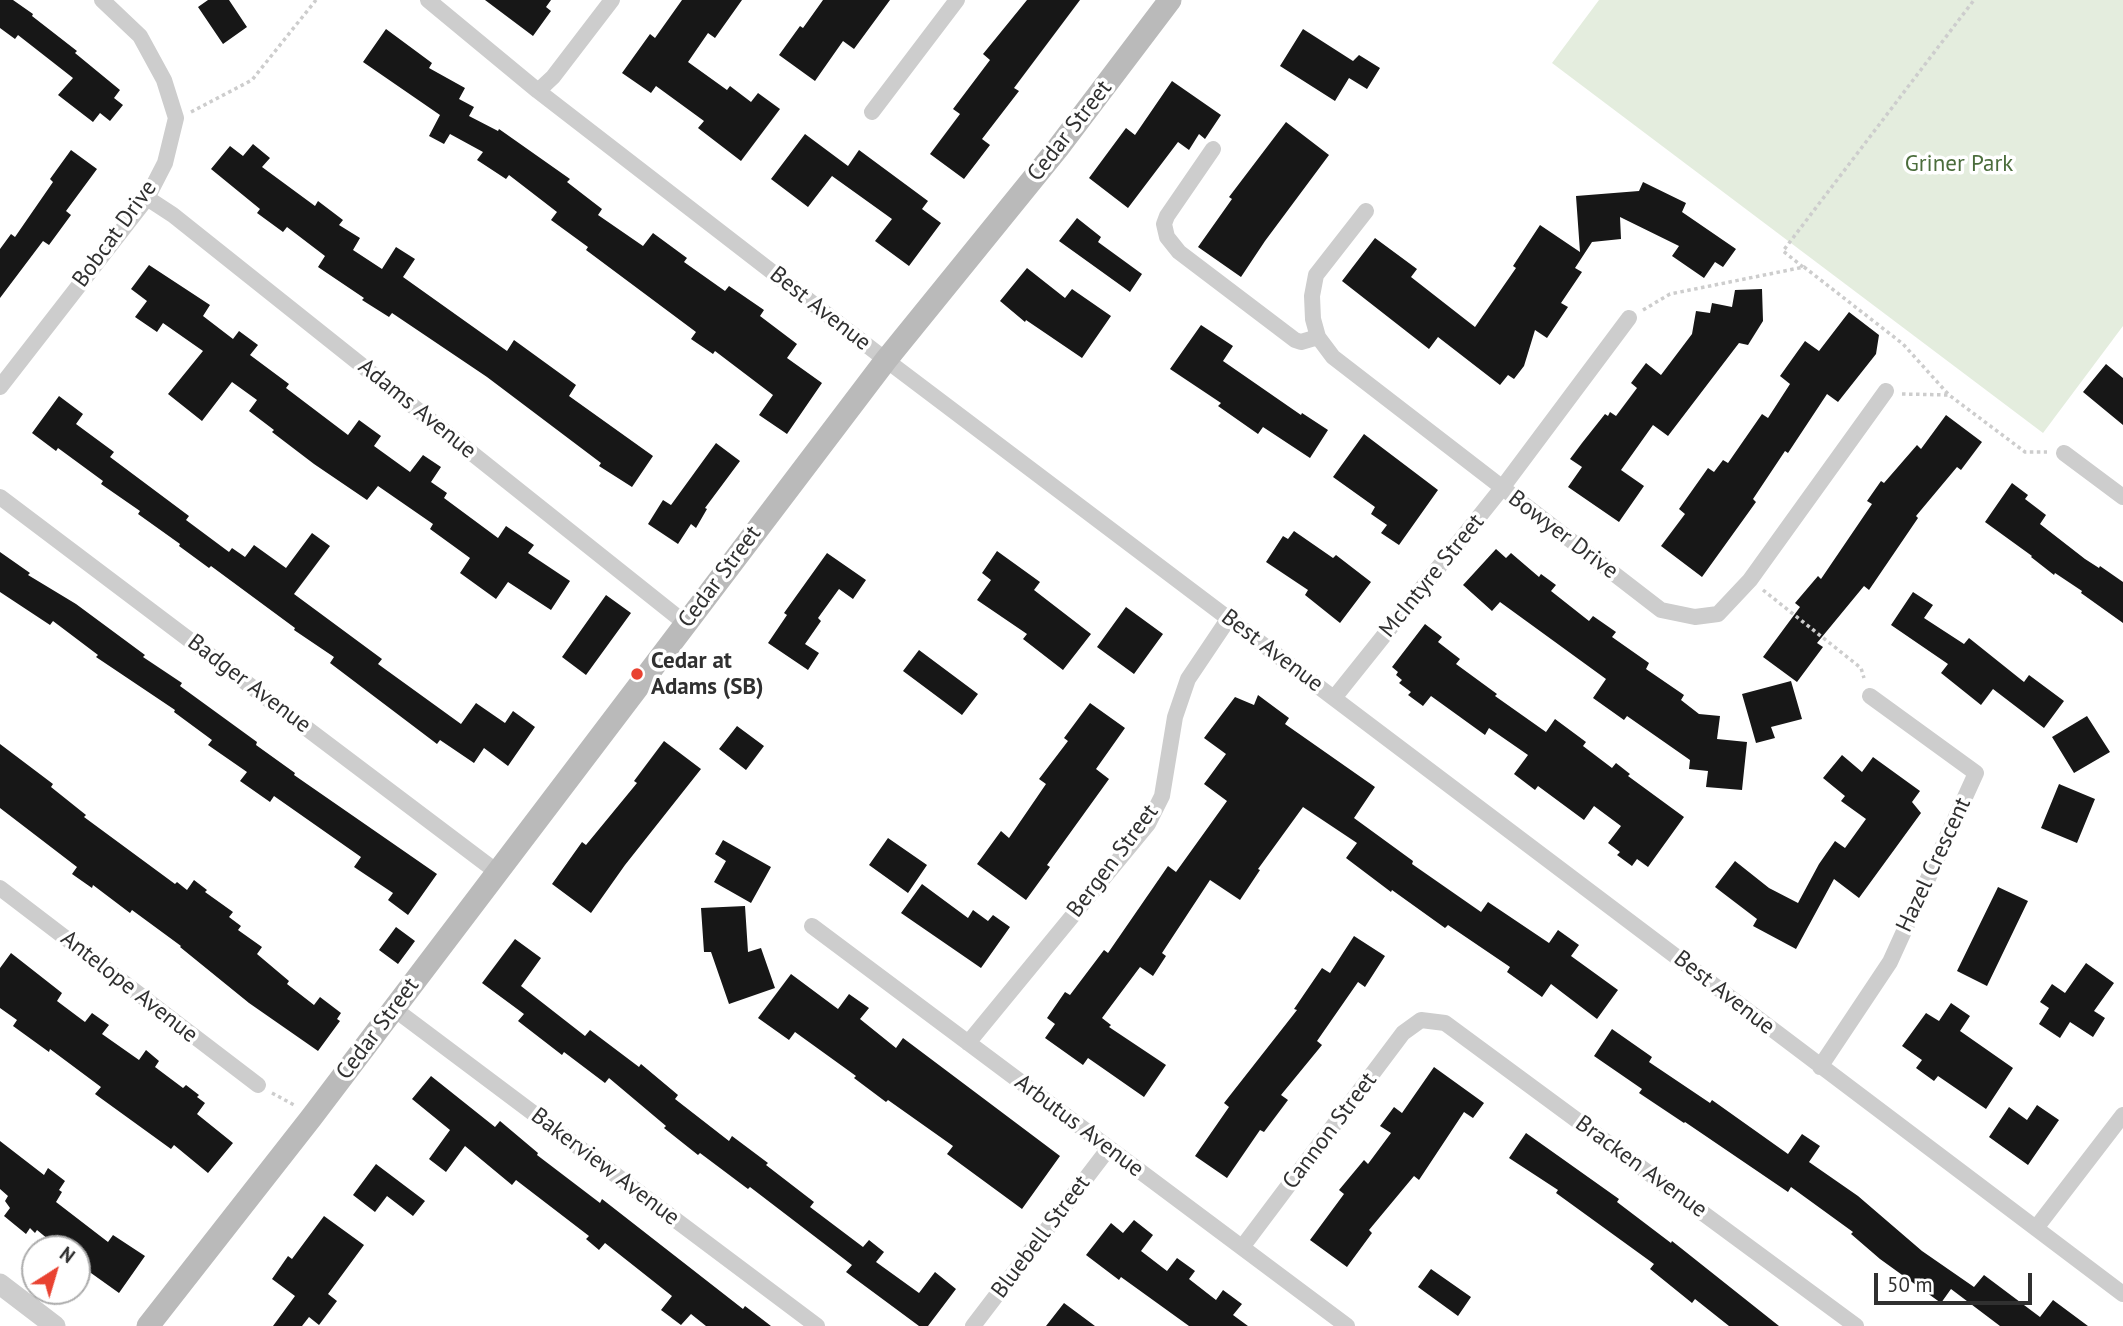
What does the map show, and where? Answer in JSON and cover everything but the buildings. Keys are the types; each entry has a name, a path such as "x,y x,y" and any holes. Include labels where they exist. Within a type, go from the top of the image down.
{"main road":[{"name":"Cedar Street","path":"148,1326 311,1118 886,360 1058,148 1170,0"}],"street":[{"path":"103,0 139,36 164,80 176,118"},
{"name":"Best Avenue","path":"428,0 538,91 886,360 2123,1294"},
{"path":"538,91 553,77 612,0"},
{"path":"872,112 957,0"},
{"name":"Bobcat Drive","path":"0,387 146,198 165,163 176,118"},
{"path":"1213,149 1167,216 1164,224 1167,237 1179,252 1295,340 1301,342 1318,337 1312,320 1312,296 1316,275 1366,211"},
{"name":"Adams Avenue","path":"146,198 173,215 685,623"},
{"name":"McIntyre Street","path":"1334,698 1502,488 1629,318"},
{"name":"Bowyer Drive","path":"1318,337 1333,357 1661,610 1695,617 1718,614 1751,580 1886,391"},
{"path":"2064,453 2123,498"},
{"name":"Badger Avenue","path":"0,497 497,872"},
{"name":"Bergen Street","path":"968,1043 1148,824 1162,796 1175,717 1188,679 1228,618"},
{"name":"Hazel Crescent","path":"1820,1067 1889,962 1976,773 1870,695"},
{"name":"Antelope Avenue","path":"0,888 258,1085"},
{"name":"Arbutus Avenue","path":"812,926 1347,1326"},
{"name":"Bakerview Avenue","path":"393,1008 817,1326"},
{"name":"Cannon Street","path":"1243,1247 1403,1033 1421,1020"},
{"name":"Bracken Avenue","path":"1421,1020 1445,1023 1856,1326"},
{"path":"2036,1228 2123,1115"},
{"name":"Bluebell Street","path":"973,1326 1109,1148"},
{"path":"0,1284 55,1326"}],"path":[{"path":"176,118 200,109 252,80 316,0"},
{"path":"1974,0 1783,251 1903,344 1949,395 2025,452 2064,453"},
{"path":"1629,318 1670,294 1804,267"},
{"path":"1886,391 1909,395 1949,395"},
{"path":"1751,580 1861,668 1870,695"},
{"path":"258,1085 289,1101 311,1118"}],"green space":[{"name":"Griner Park","path":"1599,0 2123,0 2123,326 2043,433 1552,63"}],"place":[{"name":"Cedar at Adams (SB)","path":"637,674"}]}
